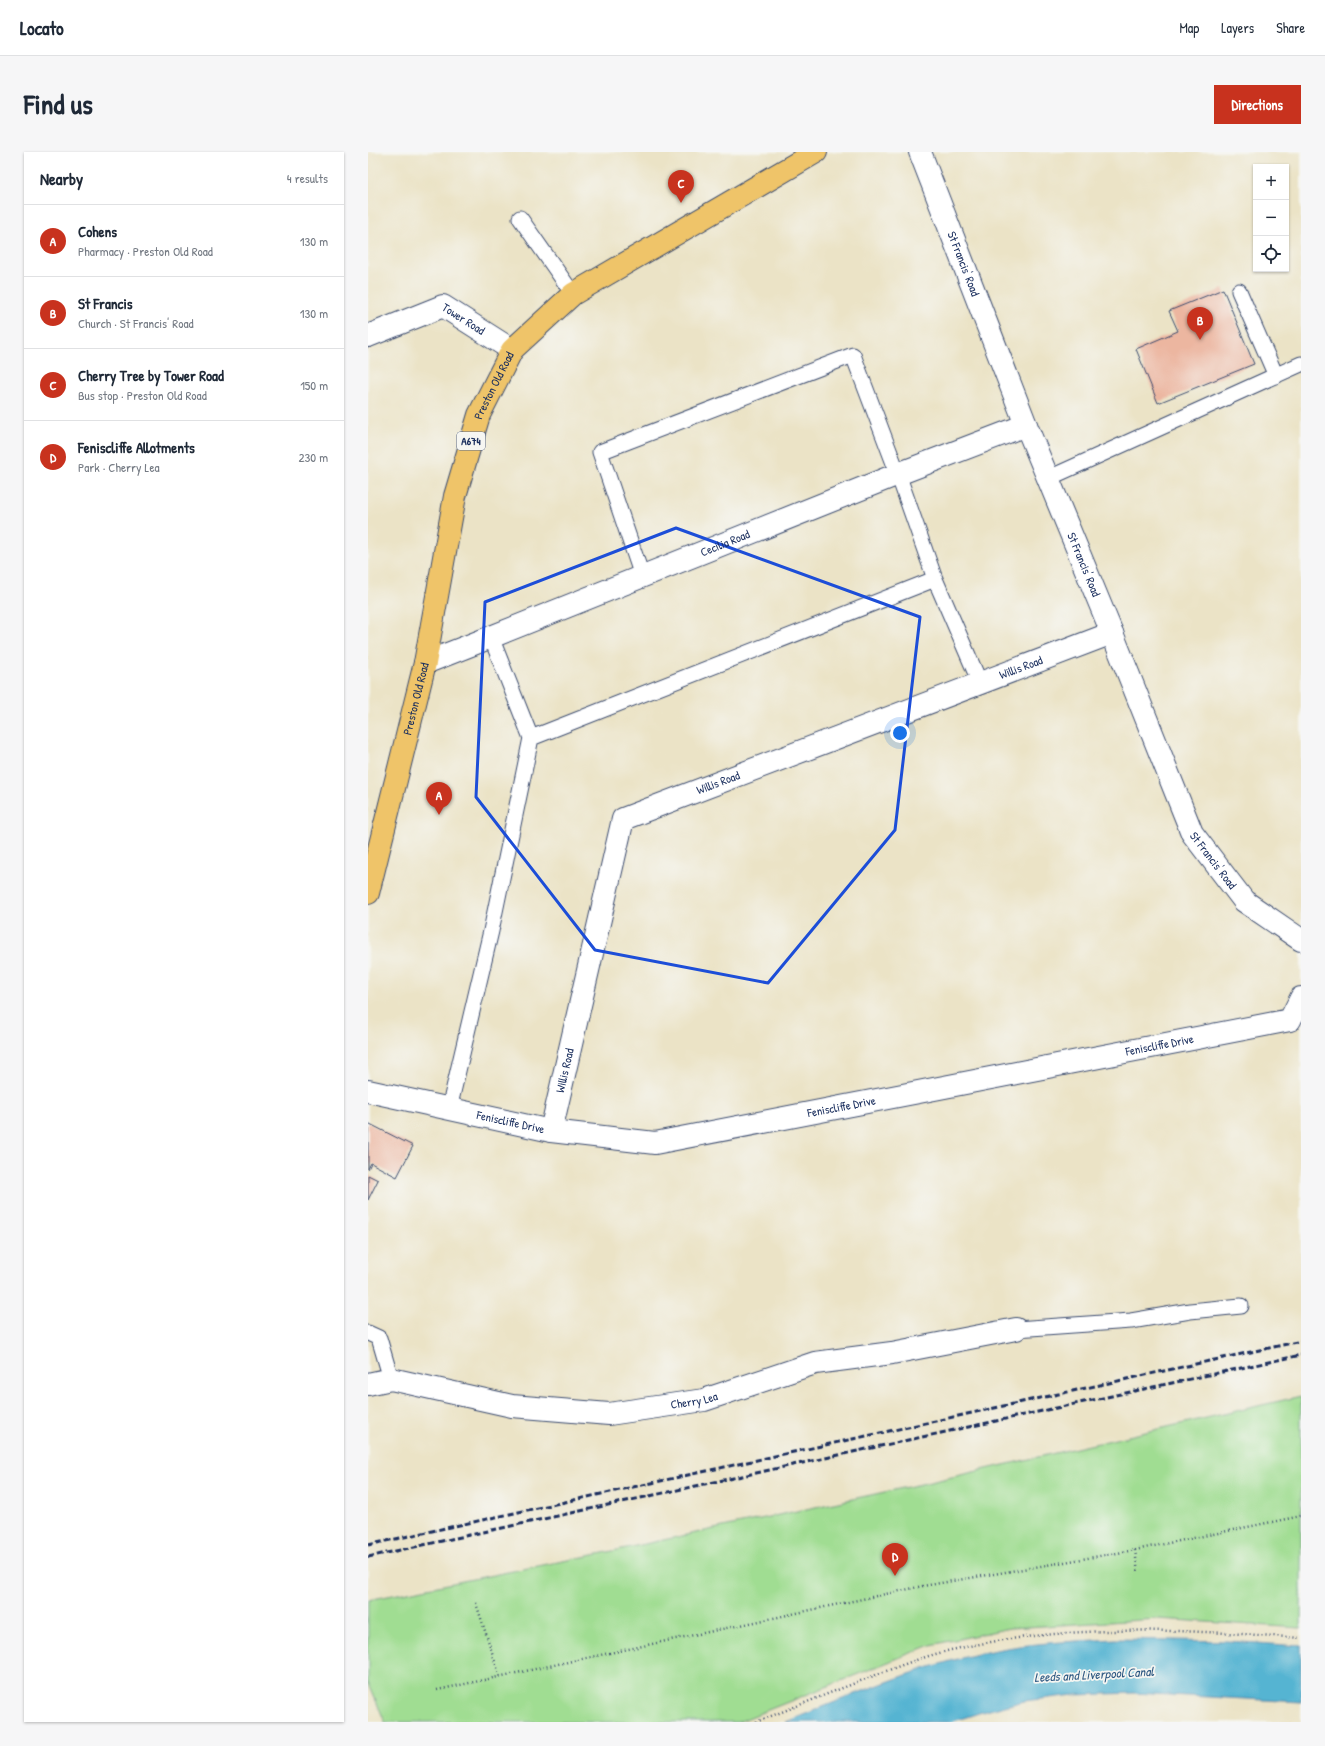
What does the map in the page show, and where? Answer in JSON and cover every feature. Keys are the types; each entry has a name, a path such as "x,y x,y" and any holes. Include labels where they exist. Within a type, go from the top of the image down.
{"main road":[{"name":"Preston Old Road","path":"368,893 424,663 454,496 479,415 512,350 573,294 816,152"}],"street":[{"name":"St Francis' Road","path":"920,152 1026,425 1112,633 1192,833 1244,901 1301,940"},
{"name":"Tower Road","path":"368,336 443,306 512,350"},
{"name":"Cecilia Road","path":"424,663 898,474 1026,425"},
{"name":"Willis Road","path":"551,1131 624,819 1112,633"},
{"name":"Feniscliffe Drive","path":"368,1091 551,1131 655,1143 1290,1020 1301,998"},
{"name":"Cherry Lea","path":"368,1384 391,1379 512,1406 609,1414 704,1400 815,1363 892,1353 1016,1329"}],"lane":[{"path":"520,218 573,294"},
{"path":"1239,291 1276,376"},
{"path":"642,576 600,452 853,355 898,474 935,579 980,683"},
{"path":"1048,478 1301,364"},
{"path":"531,738 935,579"},
{"path":"449,1109 491,931 531,738 491,637"},
{"path":"1016,1329 1131,1321 1190,1311 1241,1306"},
{"path":"368,1333 378,1338 391,1379"}],"path":[{"path":"437,1690 923,1586 1135,1550 1301,1516"},
{"path":"1135,1550 1138,1573"},
{"path":"476,1603 500,1677"},
{"path":"756,1722 888,1670 936,1654 1016,1638 1048,1634 1157,1630 1235,1633 1301,1638"}],"highlighted area":[{"path":"676,528 920,617 895,830 768,983 595,950 476,797 485,602"}],"green space":[{"path":"1301,1396 1301,1628 1158,1619 1010,1628 931,1645 738,1722 385,1722 368,1682 368,1600 608,1552 926,1483"}],"water":[{"name":"Leeds and Liverpool Canal","path":"1116,1639 1227,1641 1301,1646 1301,1702 1134,1693 1074,1695 1024,1701 951,1722 786,1722 895,1679 923,1669 979,1653 1034,1644"}],"building":[{"path":"1223,289 1254,364 1158,403 1136,349 1178,331 1169,311"},
{"path":"368,1123 413,1146 397,1177 371,1163 368,1169"},
{"path":"368,1175 378,1180 368,1200"}],"railway":[{"path":"368,1545 1301,1341"},
{"path":"368,1557 1301,1355"}],"place":[{"name":"Cherry Tree by Tower Road","path":"681,203"},
{"name":"St Francis","path":"1200,340"},
{"name":"Cohens","path":"439,815"},
{"name":"Feniscliffe Allotments","path":"895,1576"}]}
